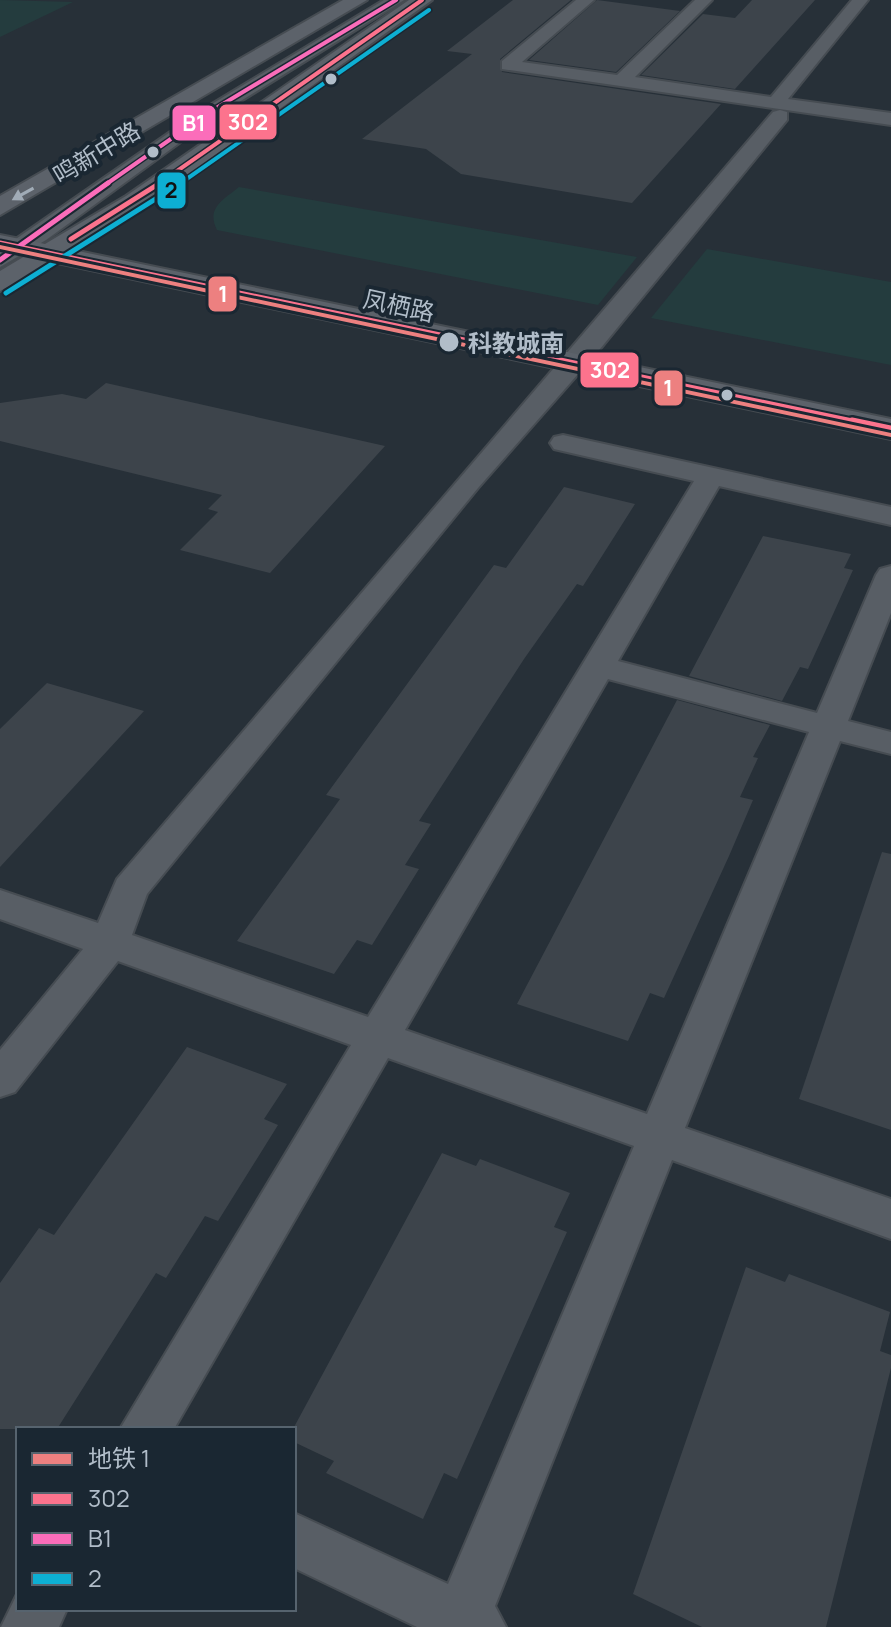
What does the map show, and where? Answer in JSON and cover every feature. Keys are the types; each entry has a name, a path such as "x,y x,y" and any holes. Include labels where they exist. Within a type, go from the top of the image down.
{"main road":[{"name":"鸣新中路","path":"0,207 357,0"},
{"path":"0,283 19,244 135,201 422,0"},
{"name":"凤栖路","path":"19,244 583,353 891,406"},
{"name":"凤栖路","path":"583,353 891,429"}],"lane":[{"path":"19,244 80,180 378,0"},
{"path":"19,244 150,153 313,48 396,0"},
{"path":"586,0 508,65 778,109 891,119"},
{"path":"621,81 704,0"},
{"path":"0,1080 110,943 130,889 468,482 583,353 778,109 860,0"},
{"path":"563,443 891,516"},
{"path":"147,1427 711,476"},
{"path":"296,1541 466,1624 660,1137 891,575"},
{"path":"598,666 891,743"},
{"path":"0,904 891,1219"}],"green space":[{"path":"0,0 73,2 0,37"},
{"path":"239,187 637,257 598,305 217,230 215,210"},
{"path":"707,249 891,282 891,365 651,318"}],"building":[{"path":"513,0 571,0 500,59 502,72 721,104 632,203 461,174 426,149 362,139 472,54 447,51"},
{"path":"597,0 680,11 616,72 529,60"},
{"path":"752,0 815,0 735,89 641,75 703,14 735,18"},
{"path":"106,383 385,446 270,573 180,550 218,512 208,509 222,495 0,441 0,403 62,394 86,399"},
{"path":"564,487 635,504 583,586 577,584 524,659 419,821 431,824 405,865 419,869 372,945 357,940 334,974 237,941 340,799 326,795 494,565 506,568"},
{"path":"763,536 851,554 844,568 853,570 808,669 800,667 782,701 689,676"},
{"path":"47,683 144,711 0,867 0,729"},
{"path":"677,700 770,725 753,757 758,758 740,797 753,800 729,856 664,998 650,993 628,1041 517,1004"},
{"path":"882,852 891,854 891,1130 799,1099"},
{"path":"187,1047 287,1084 264,1119 278,1125 218,1221 205,1216 166,1278 156,1273 58,1427 0,1429 0,1283 39,1228 54,1235"},
{"path":"442,1153 476,1166 480,1159 570,1193 554,1227 567,1232 457,1479 444,1473 423,1519 326,1473 334,1461 296,1443 294,1427"},
{"path":"746,1267 785,1282 789,1274 890,1312 880,1351 891,1355 891,1368 826,1627 702,1627 633,1594"}],"metro line":[{"name":"1","path":"0,247 891,435"}],"transit line":[{"name":"B1","path":"0,260 208,113 396,0"},
{"name":"302","path":"71,239 135,201 422,0"},
{"name":"2","path":"6,293 142,211 429,10"},
{"name":"302","path":"0,243 891,429"}],"place":[{"name":"科教城南","path":"449,342"}]}
